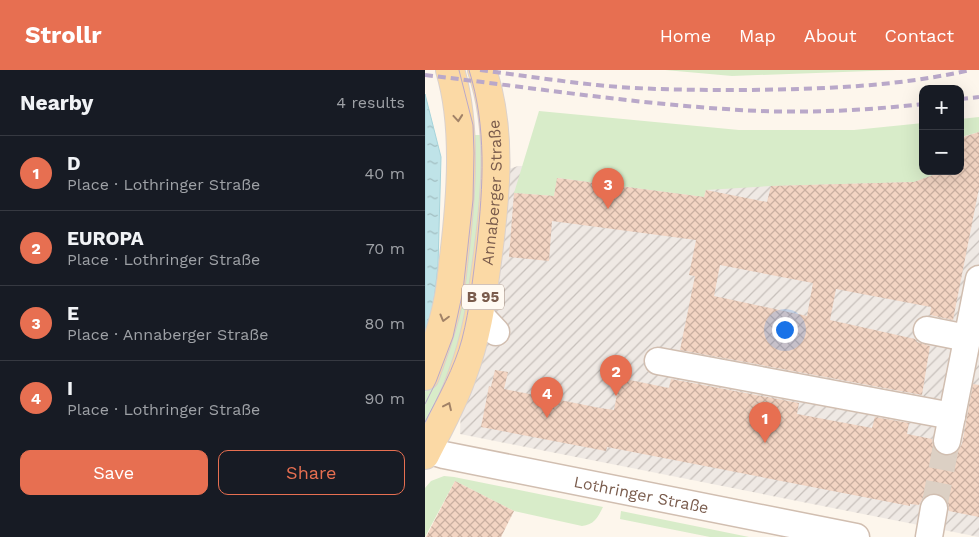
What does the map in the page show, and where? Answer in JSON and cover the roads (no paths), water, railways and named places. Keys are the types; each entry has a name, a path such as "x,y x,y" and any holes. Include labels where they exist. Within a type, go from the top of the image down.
{"main road":[{"name":"Annaberger Straße","path":"425,376 439,338 448,304 459,209 459,125 455,86 450,70"},
{"name":"Annaberger Straße","path":"426,453 488,323 496,173 495,133 482,70"}],"street":[{"path":"947,442 979,279"},
{"path":"927,330 967,338"},
{"path":"658,361 952,416"},
{"name":"Lothringer Straße","path":"426,453 856,537"},
{"path":"929,537 934,508"}],"water":[{"path":"425,94 441,157 438,266 433,309 425,333"}],"tunnel":[{"path":"934,508 947,441"}],"tram line":[{"path":"425,404 436,382 453,337 463,291 473,200 473,125 459,70"},
{"path":"425,422 446,381 459,349 473,280 481,200 482,157 479,113 469,70"}],"railway":[{"path":"480,70 615,87 745,90 830,88 886,84 970,70"},
{"path":"425,75 634,101 718,109 801,112 919,104"},
{"path":"964,99 979,97"}],"place":[{"name":"E","path":"608,209"},
{"name":"EUROPA","path":"616,396"},
{"name":"I","path":"547,418"},
{"name":"D","path":"765,443"}]}
